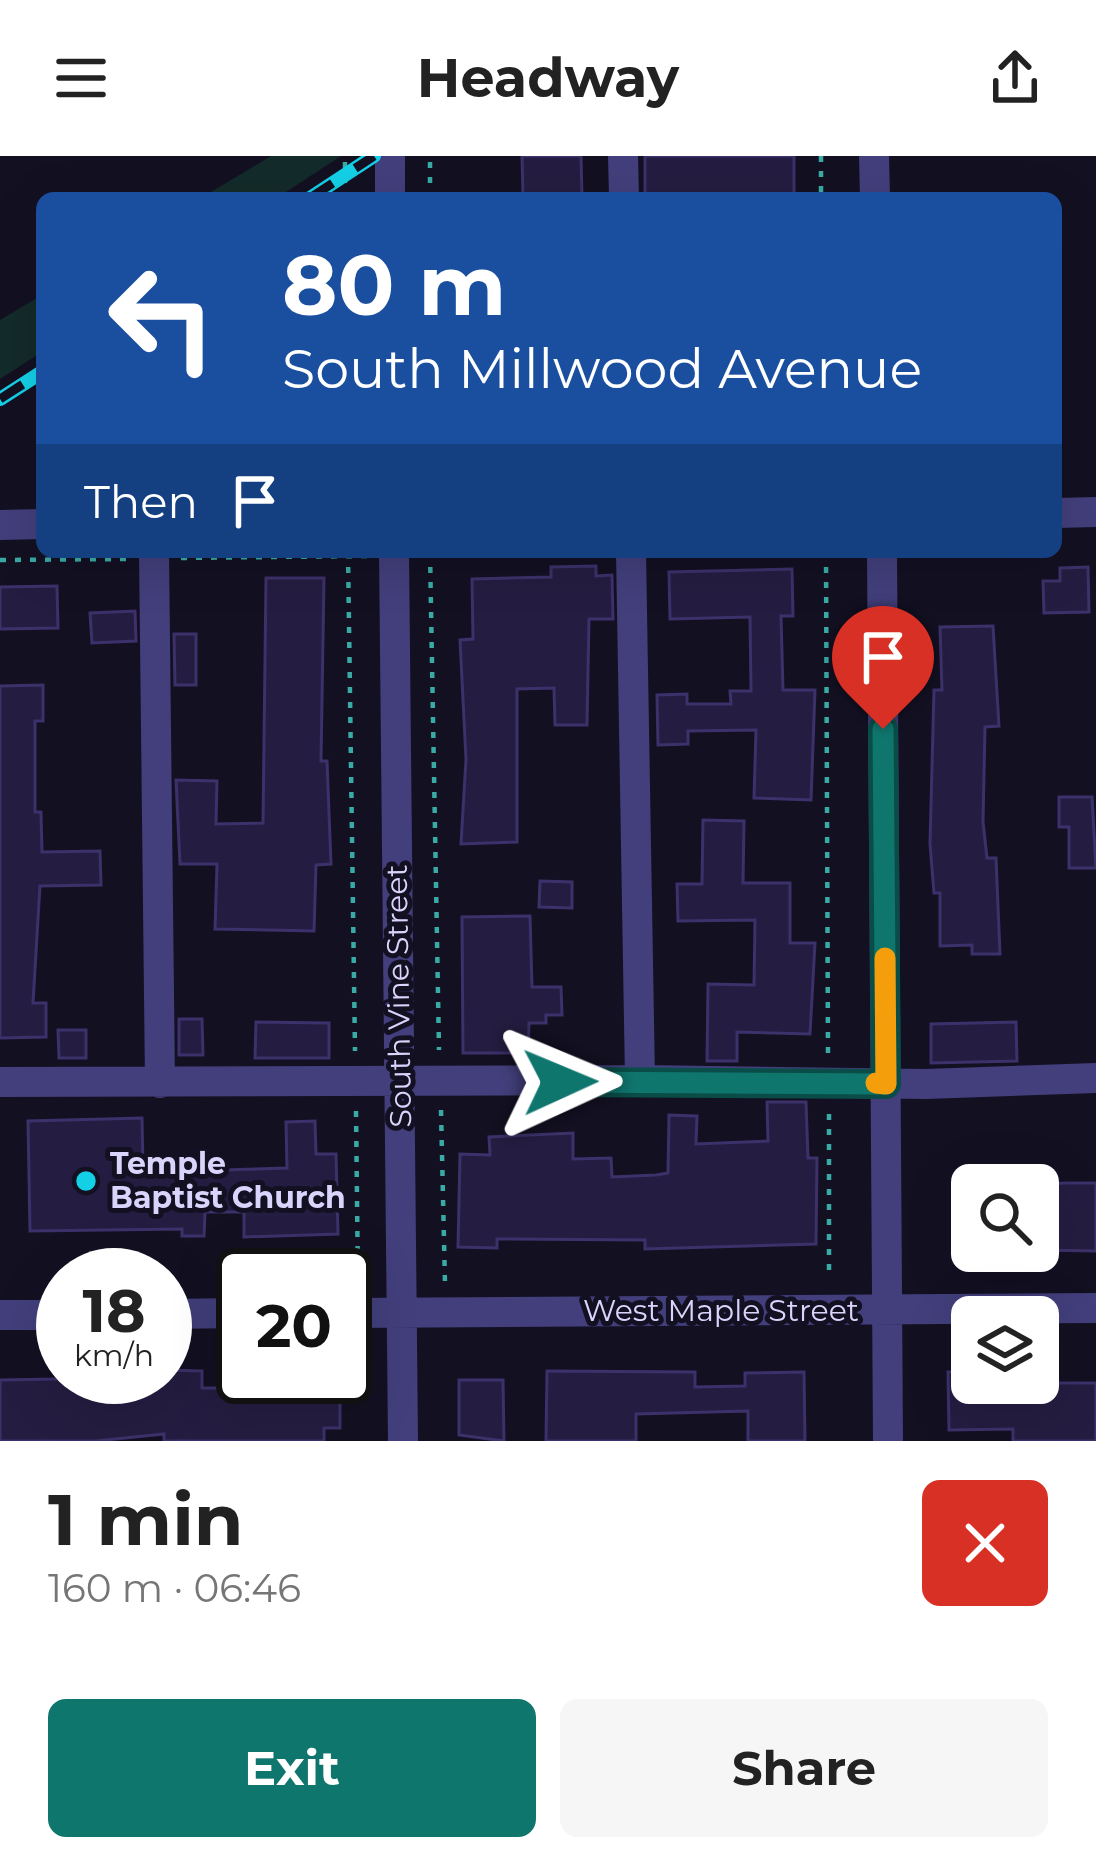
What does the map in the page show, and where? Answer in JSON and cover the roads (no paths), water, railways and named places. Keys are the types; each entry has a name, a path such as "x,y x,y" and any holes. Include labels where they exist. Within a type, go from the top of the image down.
{"street":[{"path":"390,156 390,192"},
{"path":"623,156 624,192"},
{"path":"874,156 874,192"},
{"path":"1062,513 1096,512"},
{"path":"0,525 36,524"},
{"path":"154,558 160,1083"},
{"name":"South Vine Street","path":"394,558 403,1441"},
{"path":"631,558 640,1081"},
{"path":"882,558 888,1441"},
{"path":"0,1082 886,1084 1096,1078"},
{"name":"West Maple Street","path":"372,1312 1096,1308"},
{"path":"0,1315 36,1315"}],"railway":[{"path":"319,192 374,156"},
{"path":"0,399 36,376"}],"place":[{"name":"Temple Baptist Church","path":"86,1181"}]}
